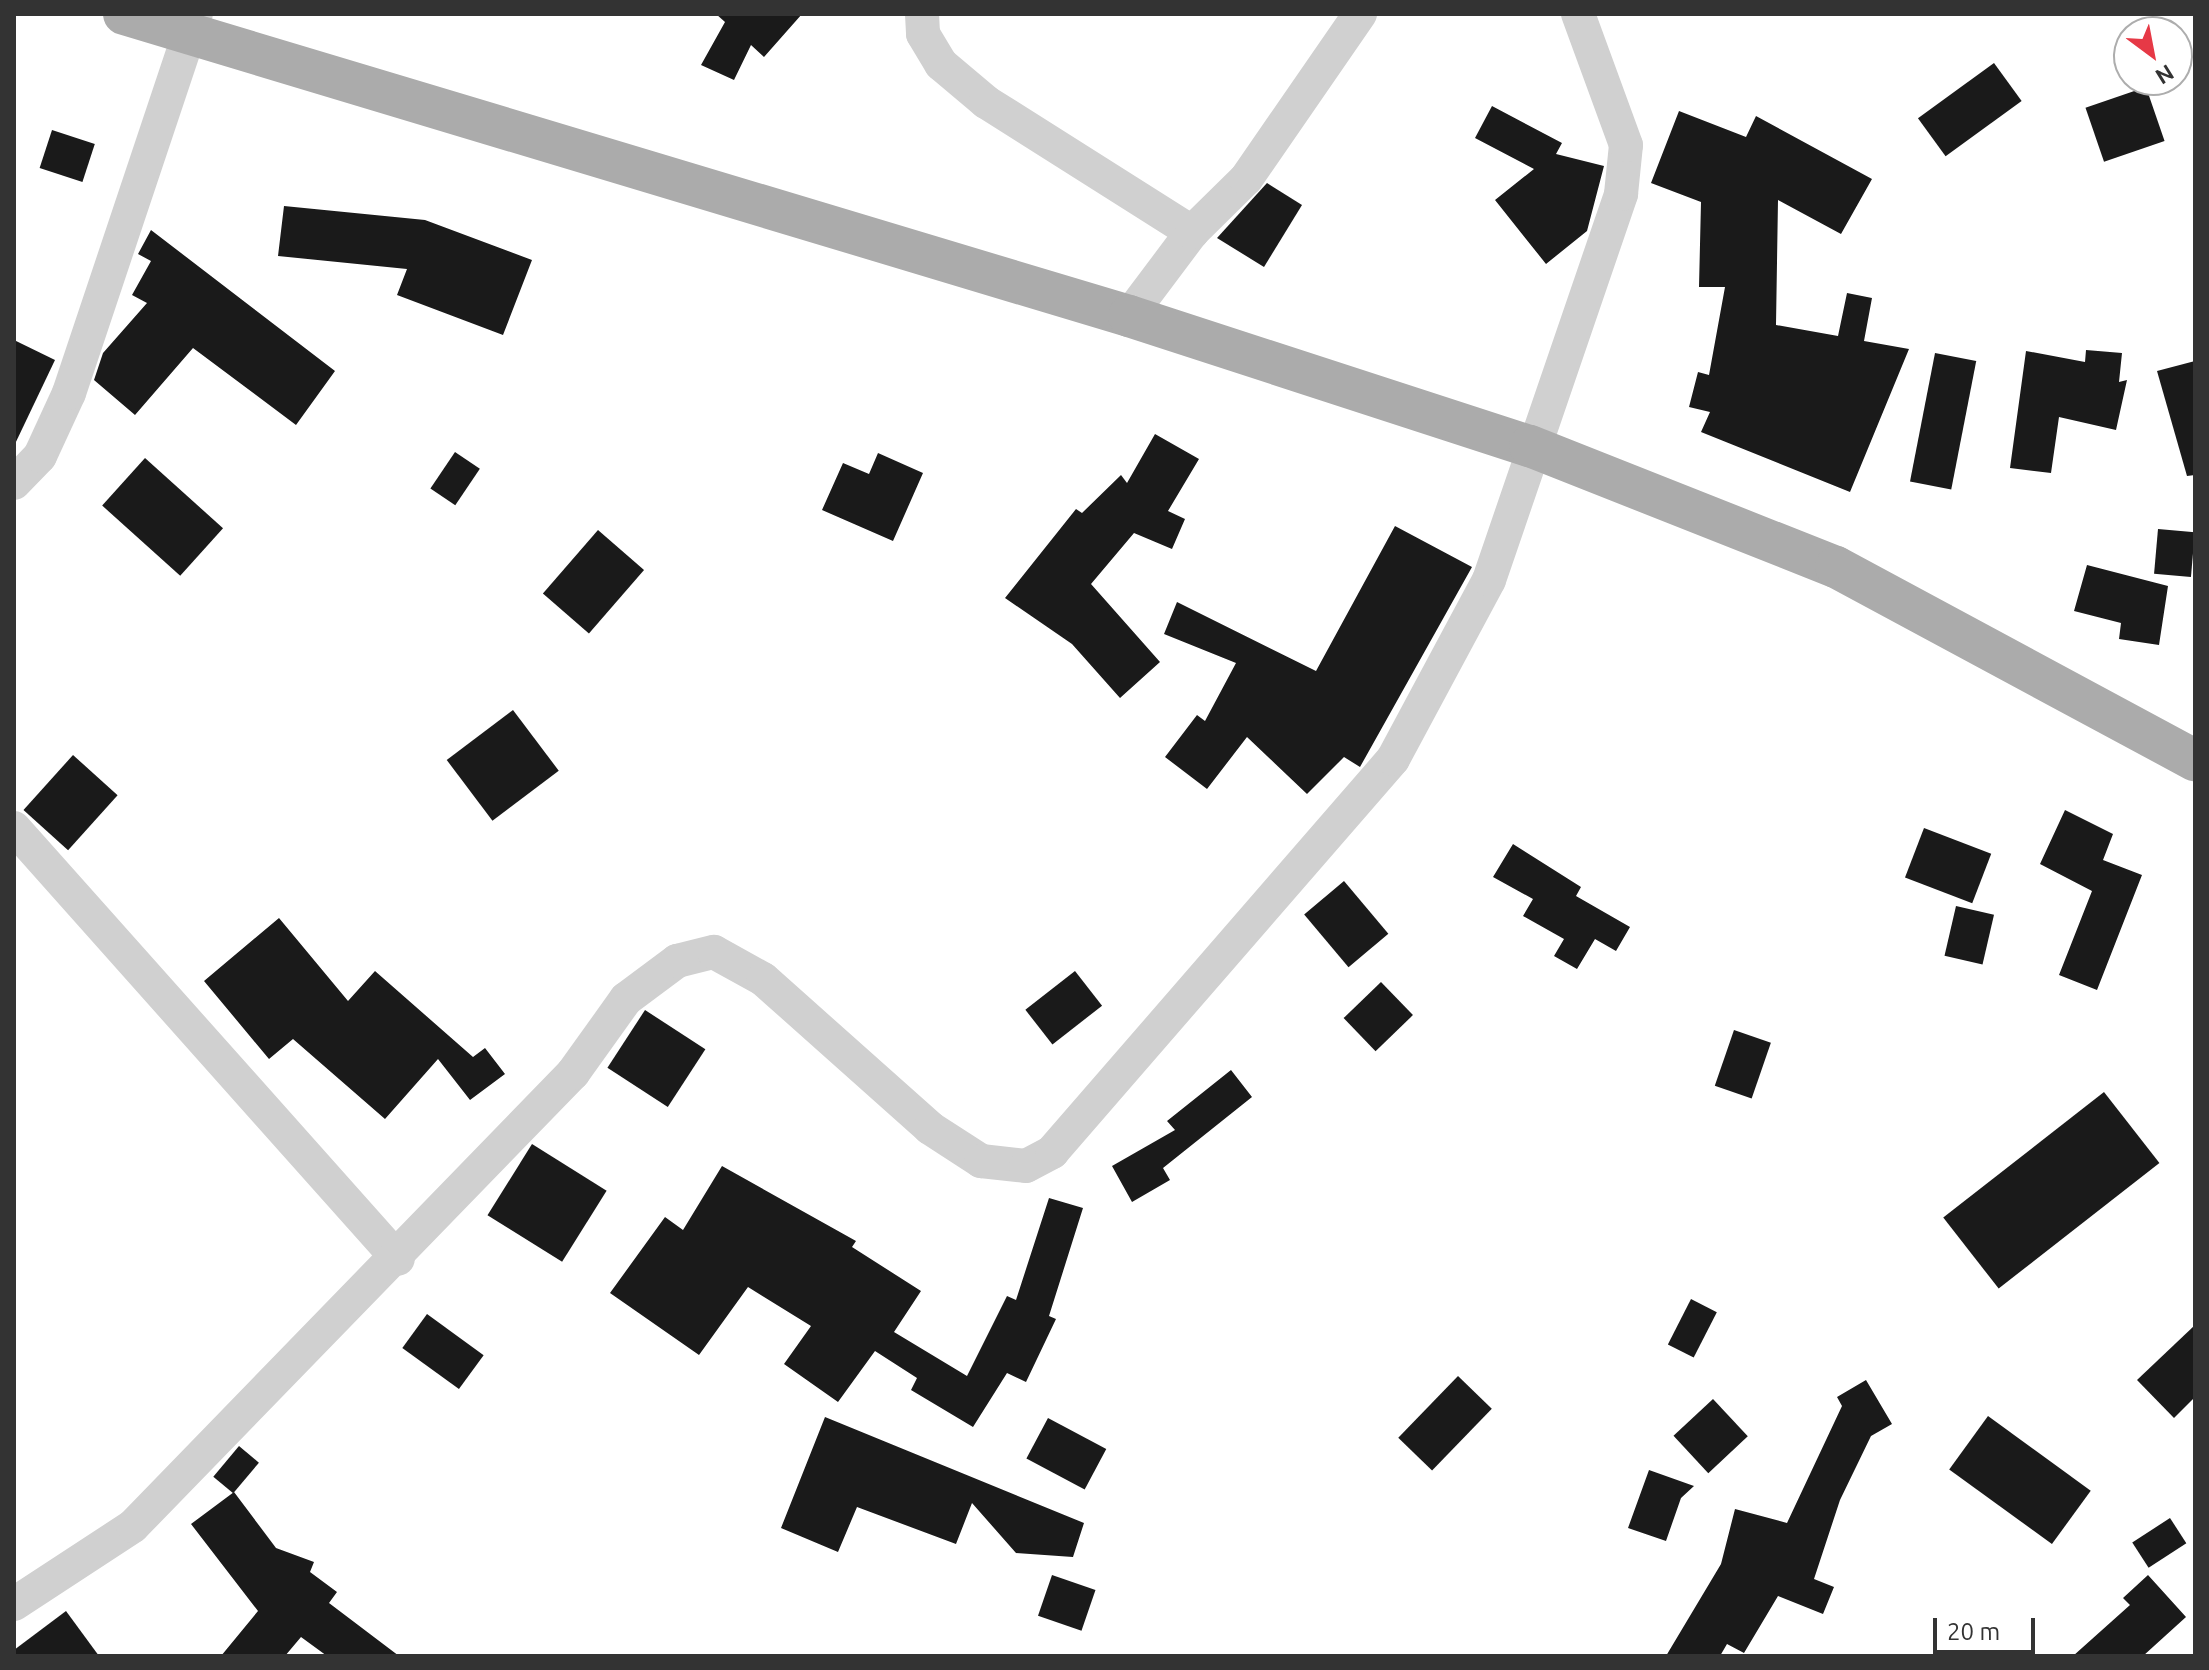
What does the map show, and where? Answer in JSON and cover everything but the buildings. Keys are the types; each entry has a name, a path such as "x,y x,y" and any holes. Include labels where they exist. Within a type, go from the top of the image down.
{"main road":[{"path":"124,14 192,22 1129,316 1530,446 1836,567 2195,760"}],"street":[{"path":"922,14 923,34 941,64 986,102 1192,232"},
{"path":"1129,316 1192,232 1246,179 1360,14"},
{"path":"14,1604 133,1526 398,1259 573,1073 626,999 677,961 714,952 797,1005 873,1081 981,1161 1026,1166 1052,1152 1291,868 1393,759 1489,580 1530,446 1624,169 1619,116 1578,14"},
{"path":"14,483 40,456 69,393 192,22"},
{"path":"14,828 398,1259"}]}
